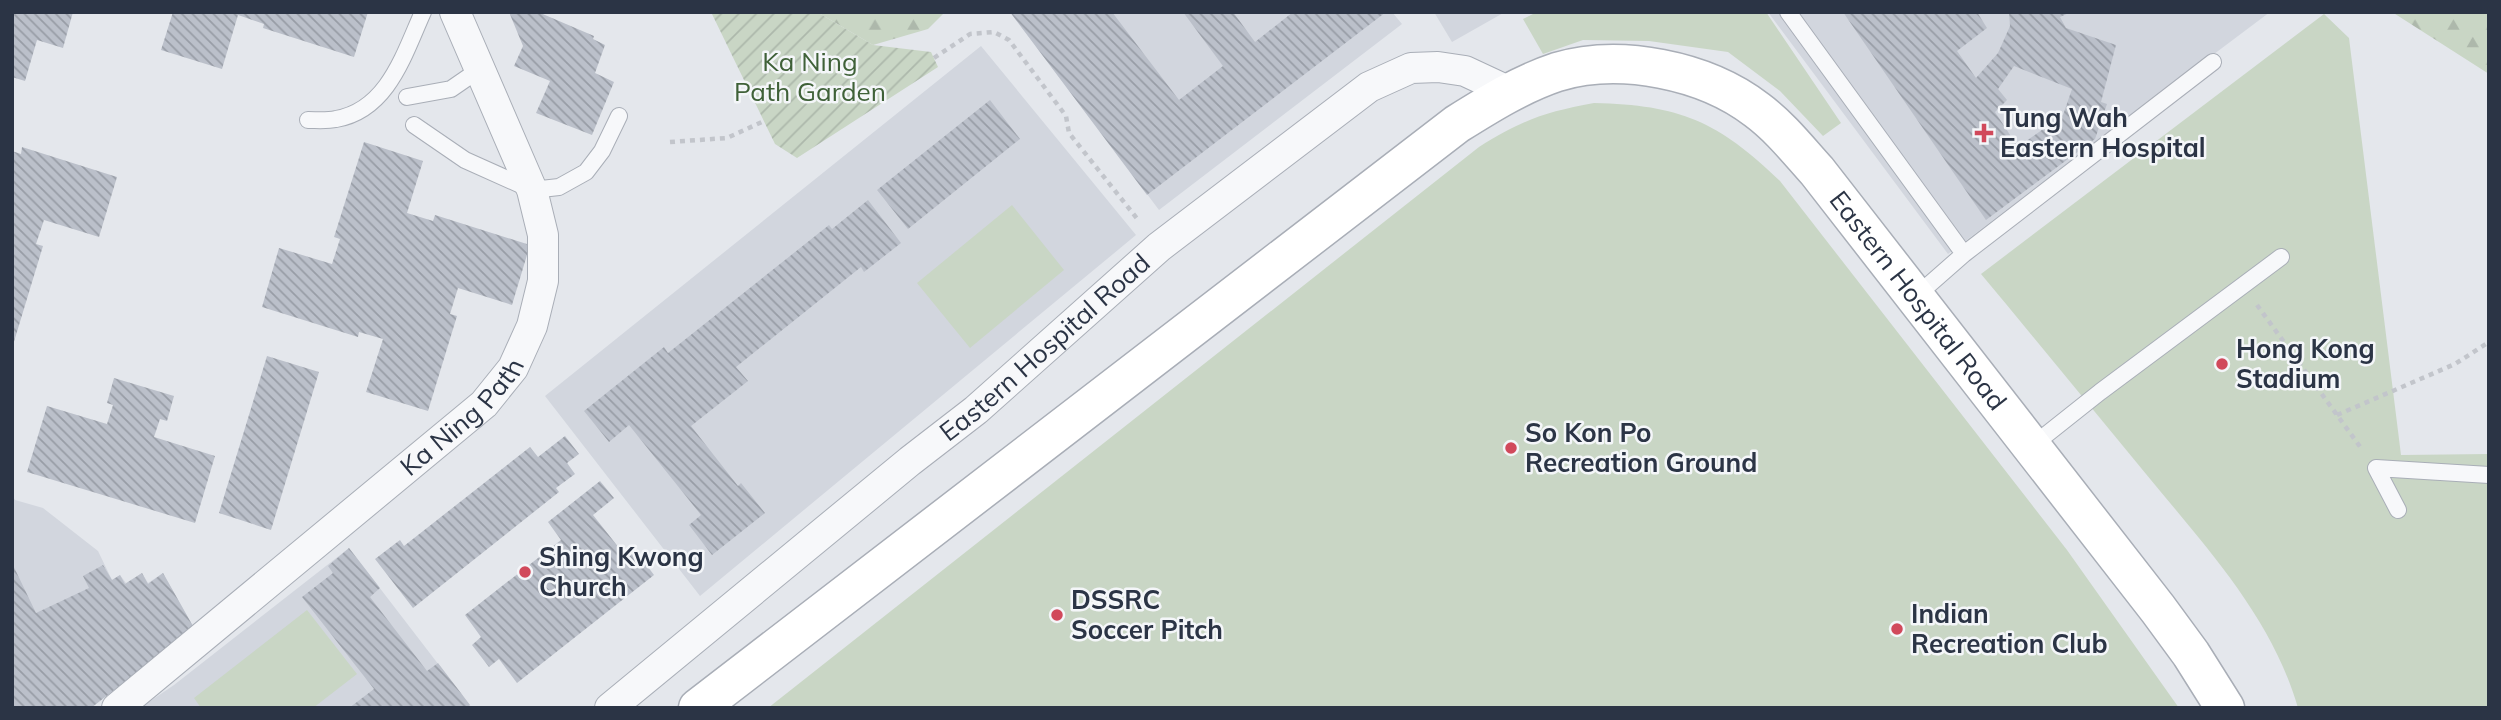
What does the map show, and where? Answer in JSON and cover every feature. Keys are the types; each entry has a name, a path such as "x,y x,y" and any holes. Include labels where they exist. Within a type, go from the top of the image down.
{"street":[{"name":"Ka Ning Path","path":"117,708 484,404 518,358 533,326 543,281 543,235 532,190 455,12"},
{"name":"Eastern Hospital Road","path":"698,708 1457,124 1510,92 1560,71 1629,65 1678,73 1731,92 1758,110 1786,136 1817,171 2158,609 2225,708"},
{"name":"Eastern Hospital Road","path":"610,708 976,410 1159,247 1369,87 1412,68 1438,67 1465,71 1510,92"}],"lane":[{"path":"308,120 337,119 363,109 384,91 423,12"},
{"path":"1788,12 1964,254"},
{"path":"1915,297 1964,254 2213,62"},
{"path":"407,97 451,89 480,69"},
{"path":"414,125 465,160 532,190 559,187 586,172 602,151 619,116"},
{"path":"2031,447 2281,257"},
{"path":"2376,468 2489,475"},
{"path":"2376,468 2398,510"}],"path":[{"path":"934,58 970,34 994,32 1009,40 1066,116 1069,134 1159,247"},
{"path":"670,142 727,138 764,121"},
{"path":"2242,285 2376,468"},
{"path":"2337,415 2455,364 2489,342"}],"shaded area":[{"path":"1010,12 1392,12 1402,24 1159,210"},
{"path":"1434,12 1505,12 1452,42"},
{"name":"Tung Wah Eastern Hospital","path":"1768,12 2270,12 1948,254"},
{"path":"981,46 1136,235 700,596 545,396"},
{"path":"12,495 15,500 43,508 98,551 112,580 120,575 126,583 142,573 148,583 163,573 194,628 12,708"},
{"path":"349,548 472,708 140,708 174,685"}],"green space":[{"name":"Ka Ning Path Garden","path":"711,12 817,12 873,45 931,52 938,67 797,158 775,144"},
{"path":"817,12 945,12 928,29 873,45"},
{"path":"1537,12 1766,12 1841,123 1823,136 1780,91 1728,52 1649,41 1583,40 1543,54 1523,19"},
{"path":"2392,12 2489,12 2489,74"},
{"name":"Hong Kong Stadium","path":"2324,14 2349,38 2401,455 2489,454 2489,708 2298,708 2272,643 2234,584 1981,274"},
{"path":"1594,103 1651,108 1696,120 1737,144 1780,181 2067,550 2179,708 768,708 1479,147 1534,118"},
{"path":"1012,205 1064,270 970,348 917,283"},
{"path":"307,610 357,674 313,708 201,708 194,698"}],"building":[{"path":"12,12 73,12 63,48 37,40 25,81 12,77"},
{"path":"173,12 368,12 354,57 263,28 264,24 238,15 222,69 161,50"},
{"path":"509,12 538,12 594,36 593,39 605,45 595,73 614,82 592,135 536,113 550,81 514,66 523,46"},
{"path":"1010,12 1112,12 1179,100 1223,66 1183,12 1233,12 1255,42 1293,12 1386,12 1147,195"},
{"name":"Tung Wah Eastern Hospital","path":"1843,12 1977,12 1987,28 1957,51 1976,78 1998,53 2010,26 2009,12 2071,12 2060,17 2066,28 2116,45 2101,102 2107,104 2095,139 1986,220","holes":["2014,66 2072,89 2063,115 2018,147 1995,112 2007,100 1998,89"]},
{"path":"990,100 1020,139 908,229 877,190"},
{"path":"364,142 423,161 407,213 433,221 435,215 530,245 512,305 458,288 450,314 457,316 428,411 366,392 383,339 359,332 358,337 262,307 279,248 332,264 340,239 334,237"},
{"path":"22,147 117,177 99,237 44,220 36,244 43,246 13,345 12,151 21,154"},
{"path":"868,200 901,243 864,272 861,267 736,367 748,381 691,426 738,486 741,483 765,513 712,555 689,525 701,515 629,425 609,442 584,411 664,347 668,353 829,225 832,229"},
{"path":"267,356 319,372 271,530 219,513"},
{"path":"114,378 174,396 167,421 160,419 154,437 215,456 195,523 27,472 47,406 107,424 113,405 107,403"},
{"path":"565,436 579,454 567,463 575,474 556,488 559,492 413,608 375,559 400,540 404,546 530,447 538,457"},
{"path":"600,481 614,498 593,515 627,558 636,551 654,575 517,683 499,659 489,667 472,645 481,637 465,615 561,540 548,522"},
{"path":"349,548 380,588 370,597 427,671 438,663 470,705 466,708 349,708 374,689 302,597 333,573 328,566"},
{"path":"12,563 36,613 89,588 83,576 103,565 112,580 120,575 125,584 142,573 148,584 163,573 194,628 91,708 12,708"}],"place":[{"name":"Tung Wah Eastern Hospital","path":"1984,133"},
{"name":"Hong Kong Stadium","path":"2222,364"},
{"name":"So Kon Po Recreation Ground","path":"1511,448"},
{"name":"Shing Kwong Church","path":"525,572"},
{"name":"DSSRC Soccer Pitch","path":"1057,615"},
{"name":"Indian Recreation Club","path":"1897,629"}]}
